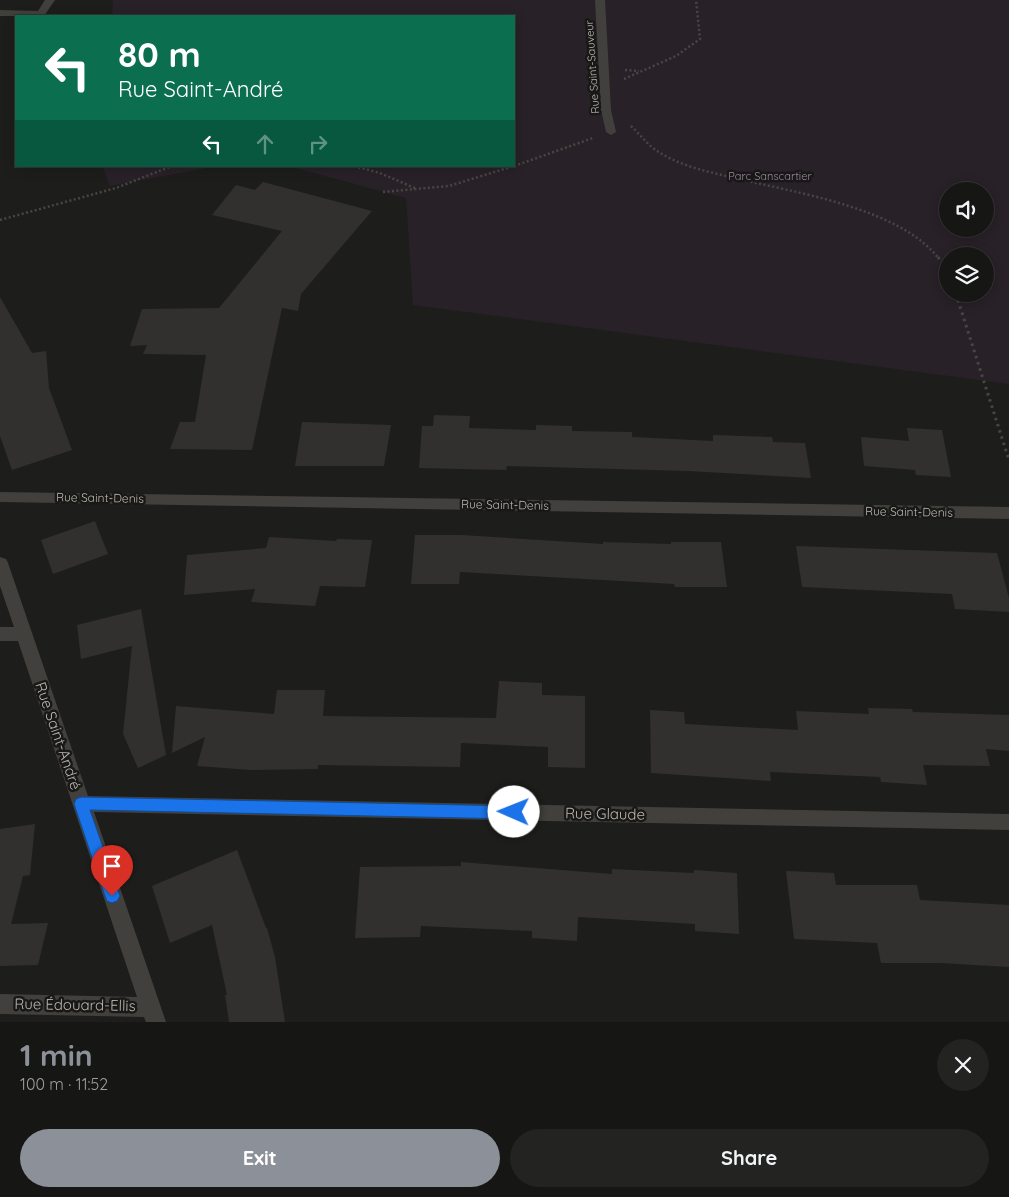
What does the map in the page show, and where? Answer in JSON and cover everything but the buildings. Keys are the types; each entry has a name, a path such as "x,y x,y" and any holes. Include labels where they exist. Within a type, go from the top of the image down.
{"street":[{"path":"0,13 41,14 50,0"},
{"name":"Rue Saint-Sauveur","path":"600,0 606,110 611,132"},
{"name":"Rue Saint-Denis","path":"0,497 1009,513"},
{"name":"Rue Saint-André","path":"0,562 153,1014"},
{"path":"0,634 23,634"},
{"name":"Rue Glaude","path":"81,804 1009,822"},
{"name":"Rue Édouard-Ellis","path":"0,1004 153,1014"}],"path":[{"path":"621,82 632,74 676,56 700,39 696,0"},
{"path":"629,124 658,152 693,168 851,206 896,224 933,250 939,258"},
{"path":"515,166 611,132"},
{"path":"0,220 116,188 169,167"},
{"path":"358,167 380,172 420,190"},
{"path":"383,192 449,186 511,167"},
{"path":"959,302 1009,460"}],"green space":[{"name":"Parc Sanscartier","path":"113,0 1009,0 1009,384 413,305 406,198 292,167 515,167 515,15 112,15"},
{"path":"102,167 213,167 110,186"}],"route":[{"path":"112,896 81,804 514,812"}]}
